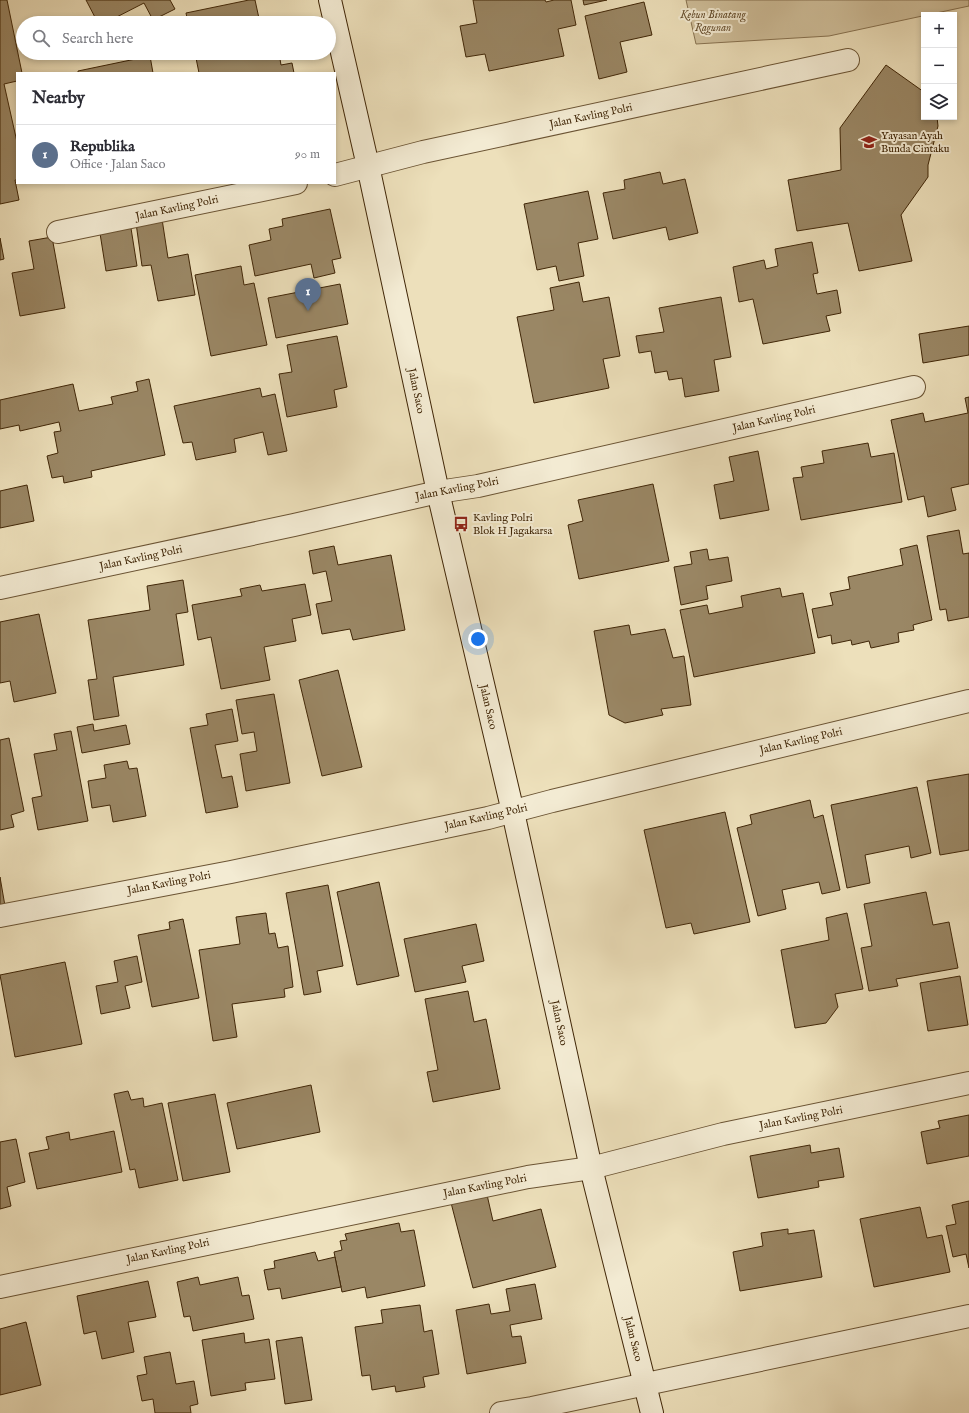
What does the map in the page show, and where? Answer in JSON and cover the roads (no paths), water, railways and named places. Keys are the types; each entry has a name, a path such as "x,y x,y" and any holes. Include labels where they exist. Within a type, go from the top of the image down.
{"street":[{"name":"Jalan Saco","path":"330,0 334,16"},
{"name":"Jalan Saco","path":"336,26 368,166 438,492 513,812 591,1168 652,1413"},
{"name":"Jalan Kavling Polri","path":"336,175 423,152 848,60"},
{"name":"Jalan Kavling Polri","path":"58,232 291,184"},
{"name":"Jalan Kavling Polri","path":"0,588 438,492 478,486 914,387"},
{"name":"Jalan Kavling Polri","path":"0,916 231,872 513,812 552,801 969,701"},
{"name":"Jalan Kavling Polri","path":"0,1287 528,1178 591,1168 723,1134 969,1083"},
{"path":"501,1413 644,1385 969,1316"}],"place":[{"name":"Yayasan Ayah Bunda Cintaku","path":"869,142"},
{"name":"Republika","path":"308,311"},
{"name":"Kavling Polri Blok H Jagakarsa","path":"461,524"}],"park label":[{"name":"Kebun Binatang Ragunan","path":"713,21"}]}
